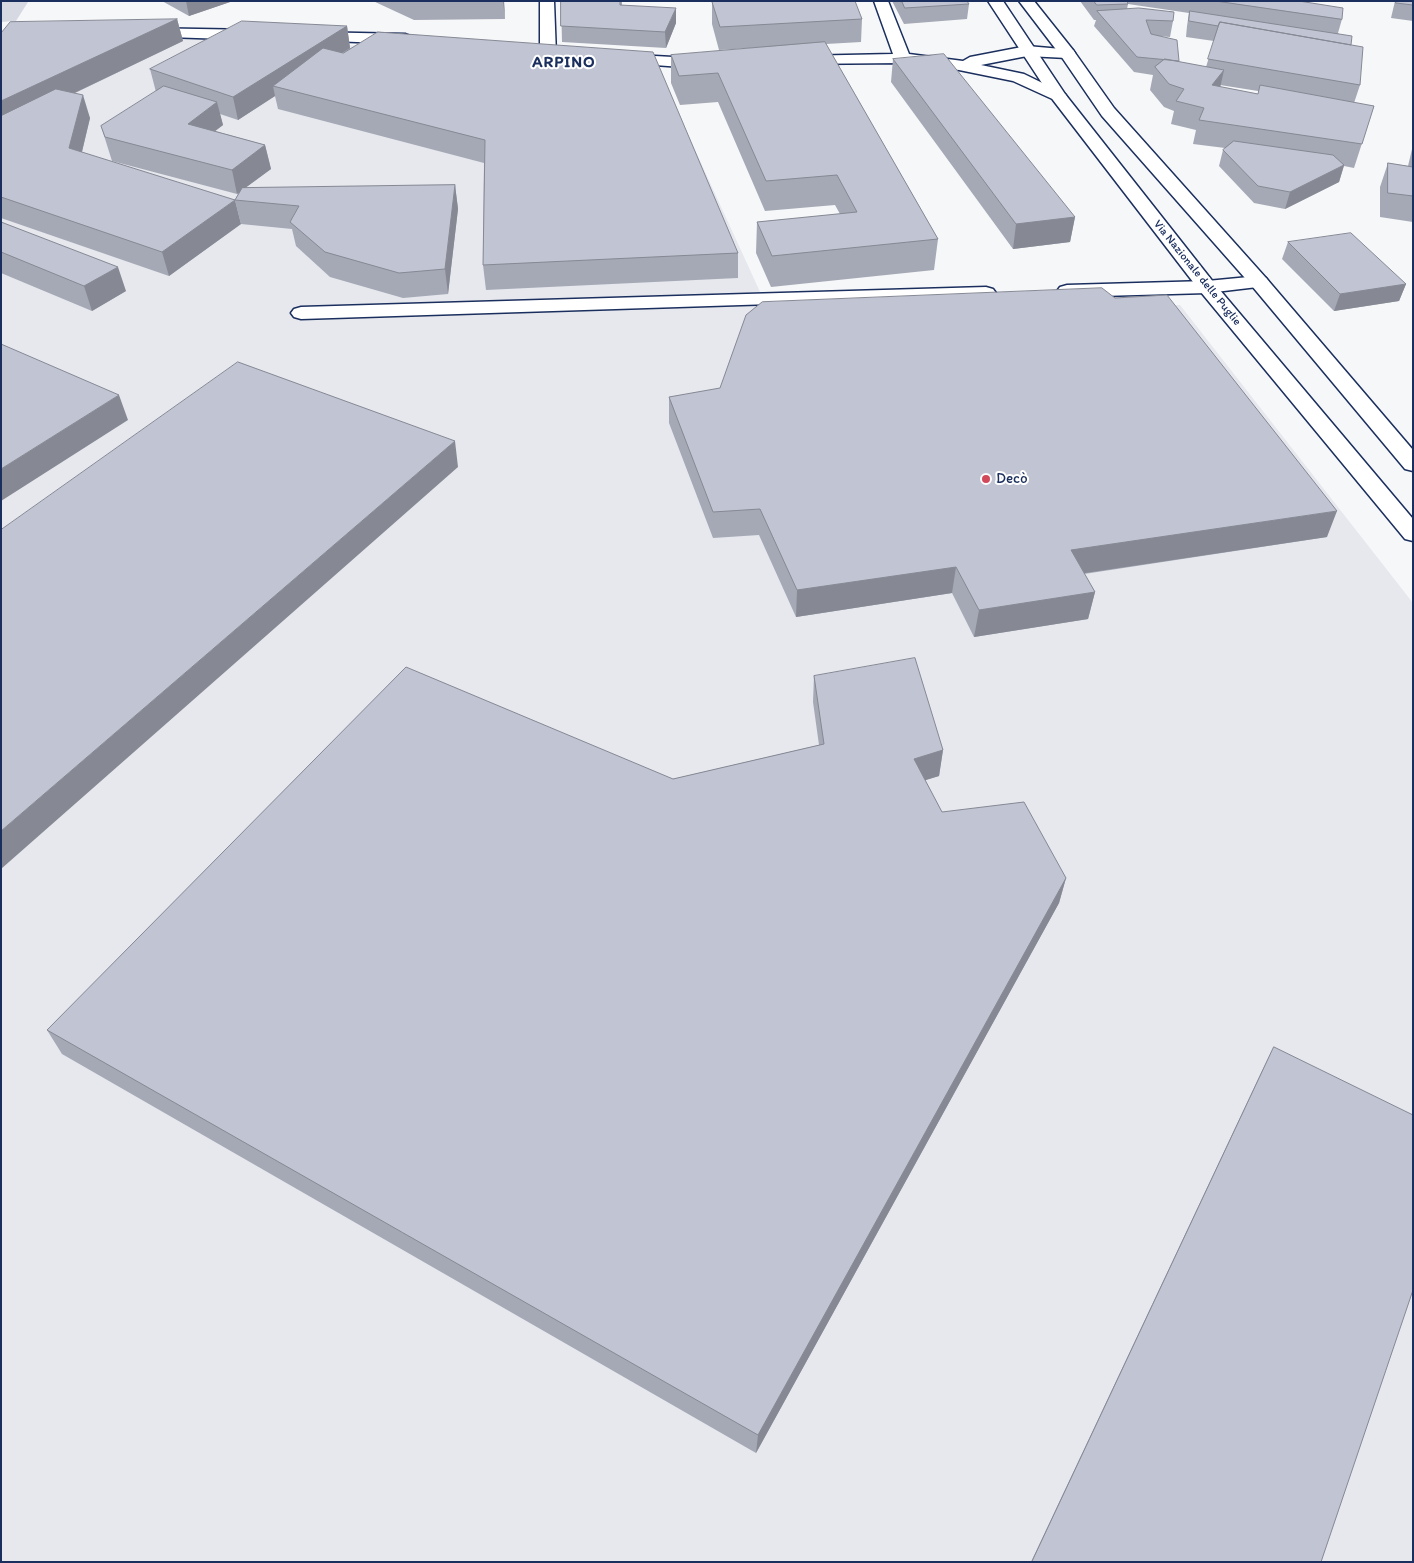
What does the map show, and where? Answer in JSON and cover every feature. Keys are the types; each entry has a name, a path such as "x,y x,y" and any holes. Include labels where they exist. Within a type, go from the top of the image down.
{"street":[{"path":"547,1 548,55"},
{"path":"881,1 903,58"},
{"name":"Via Nazionale delle Puglie","path":"995,1 1059,97 1208,287 1413,534"},
{"path":"1026,1 1108,112 1259,282 1413,464"},
{"path":"131,33 269,36"},
{"path":"299,37 416,40"},
{"path":"959,65 1027,51 1072,61"},
{"path":"529,53 568,56"},
{"path":"607,58 725,64"},
{"path":"784,62 903,58 959,65 1018,77 1045,76 1072,61"},
{"path":"1018,77 1059,97"},
{"path":"1048,291 1208,287 1259,282"},
{"path":"301,313 1008,293"}],"shaded area":[{"path":"1,1 28,2 16,21 1,22"},
{"path":"191,38 366,46 658,69 772,318 1180,305 1413,603 1413,1562 1,1562 1,40"}],"building":[{"path":"561,1 620,1 620,5 676,8 665,32 561,26"},
{"path":"855,1 862,19 720,27 712,2"},
{"path":"902,1 967,1 969,4 905,8"},
{"path":"1094,1 1127,1 1128,4 1097,5"},
{"path":"1216,1 1299,1 1343,8 1342,19"},
{"path":"1396,1 1413,1 1413,5 1396,3"},
{"path":"1139,8 1174,12 1173,21 1146,20 1151,34 1177,40 1179,61 1137,57 1097,11"},
{"path":"1190,11 1352,36 1351,45 1220,22 1218,26 1189,21"},
{"path":"177,19 1,101 1,33 10,22"},
{"path":"242,21 347,26 233,97 150,69"},
{"path":"1220,22 1363,47 1360,85 1208,59"},
{"path":"378,32 653,52 738,253 483,265 485,140 273,86 323,48 343,53"},
{"path":"825,42 938,239 772,256 757,222 857,212 837,175 766,181 718,73 679,76 671,55"},
{"path":"944,54 1075,217 1016,224 893,59"},
{"path":"1165,59 1224,70 1212,85 1258,94 1260,85 1374,106 1362,144 1199,120 1204,108 1176,101 1184,89 1169,84 1155,67"},
{"path":"164,86 217,102 188,124 265,145 232,170 105,137 101,126"},
{"path":"56,89 83,95 69,148 235,200 162,252 1,197 1,116"},
{"path":"1234,141 1333,155 1344,165 1290,192 1258,186 1223,150"},
{"path":"1388,163 1413,167 1413,196 1388,193"},
{"path":"455,185 445,269 399,273 325,252 290,222 299,206 235,200 242,188"},
{"path":"1,222 118,267 84,286 1,252"},
{"path":"1351,233 1406,284 1340,294 1288,242"},
{"name":"Decò","path":"1102,288 1115,298 1167,295 1337,511 1071,550 1095,592 979,610 956,567 797,590 760,509 713,512 669,397 720,388 746,315 762,302"},
{"path":"1,344 119,395 1,469"},
{"path":"238,362 455,441 1,831 1,530"},
{"path":"915,658 943,750 914,759 942,812 1024,802 1066,878 758,1435 47,1030 406,667 673,779 824,744 814,676"},
{"path":"1274,1047 1413,1115 1413,1290 1321,1562 1032,1562"}],"place":[{"name":"Decò","path":"986,479"}],"district":[{"name":"ARPINO","path":"564,63"}]}
